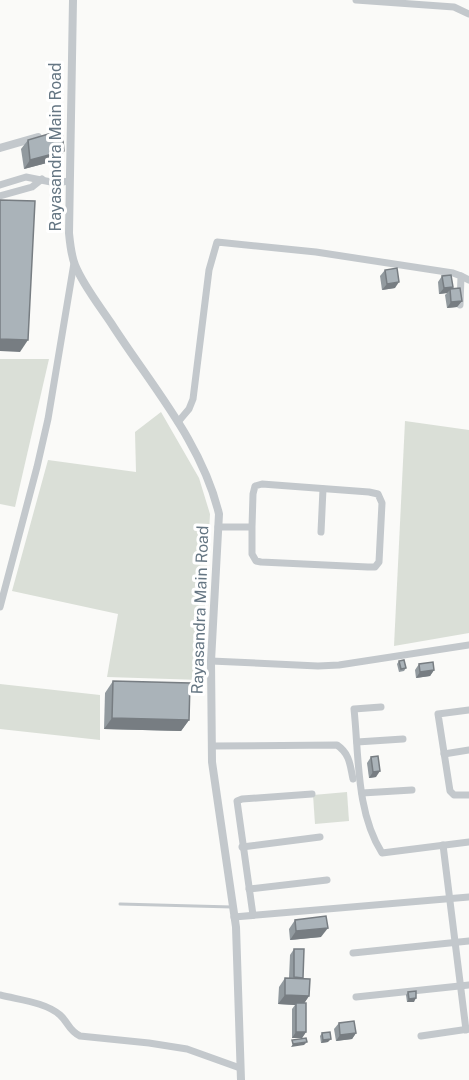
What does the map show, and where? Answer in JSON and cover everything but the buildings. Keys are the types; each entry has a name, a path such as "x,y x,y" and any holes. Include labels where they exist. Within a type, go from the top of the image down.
{"street":[{"name":"Rayasandra Main Road","path":"73,0 69,233 74,263 127,349 178,422 207,474 219,514 211,661 212,746 216,800 234,917 241,1080"},
{"path":"356,0 454,7 469,14"},
{"path":"60,131 70,128"},
{"path":"0,148 50,134"},
{"path":"0,185 26,177 56,183 69,181"},
{"path":"0,196 32,187 42,179"},
{"path":"178,422 189,409 193,399 208,270 217,242 316,252 442,271 469,280"},
{"path":"0,608 38,467 74,263"},
{"path":"460,305 461,276"},
{"path":"262,483 378,494 381,502 379,562 375,567 256,561 252,554 252,528 253,494 255,486 262,483"},
{"path":"321,532 323,489"},
{"path":"218,527 252,528"},
{"path":"211,661 318,666 469,645"},
{"path":"381,706 354,708 362,793 369,830 382,853 469,842"},
{"path":"469,710 438,714 450,791 453,795 469,795"},
{"path":"357,742 403,739"},
{"path":"212,746 337,745 346,752 350,759 352,779"},
{"path":"444,754 469,750"},
{"path":"362,793 412,790"},
{"path":"253,915 237,801 312,794"},
{"path":"242,847 320,837"},
{"path":"421,1036 467,1029 443,845"},
{"path":"249,889 327,880"},
{"path":"234,917 469,897"},
{"path":"353,953 469,941"},
{"path":"356,997 469,985"},
{"path":"0,995 49,1008 62,1017 71,1031 80,1036 149,1042 187,1049 240,1068"}],"lane":[{"path":"120,904 232,907"}],"shaded area":[{"path":"0,359 49,359 15,507 0,504"},
{"path":"161,412 199,478 210,514 201,680 107,677 118,614 12,591 48,460 136,472 135,432"},
{"path":"405,421 469,430 469,633 394,646"},
{"path":"0,684 100,695 100,740 0,729"},
{"path":"347,792 349,821 315,824 313,795"}]}
